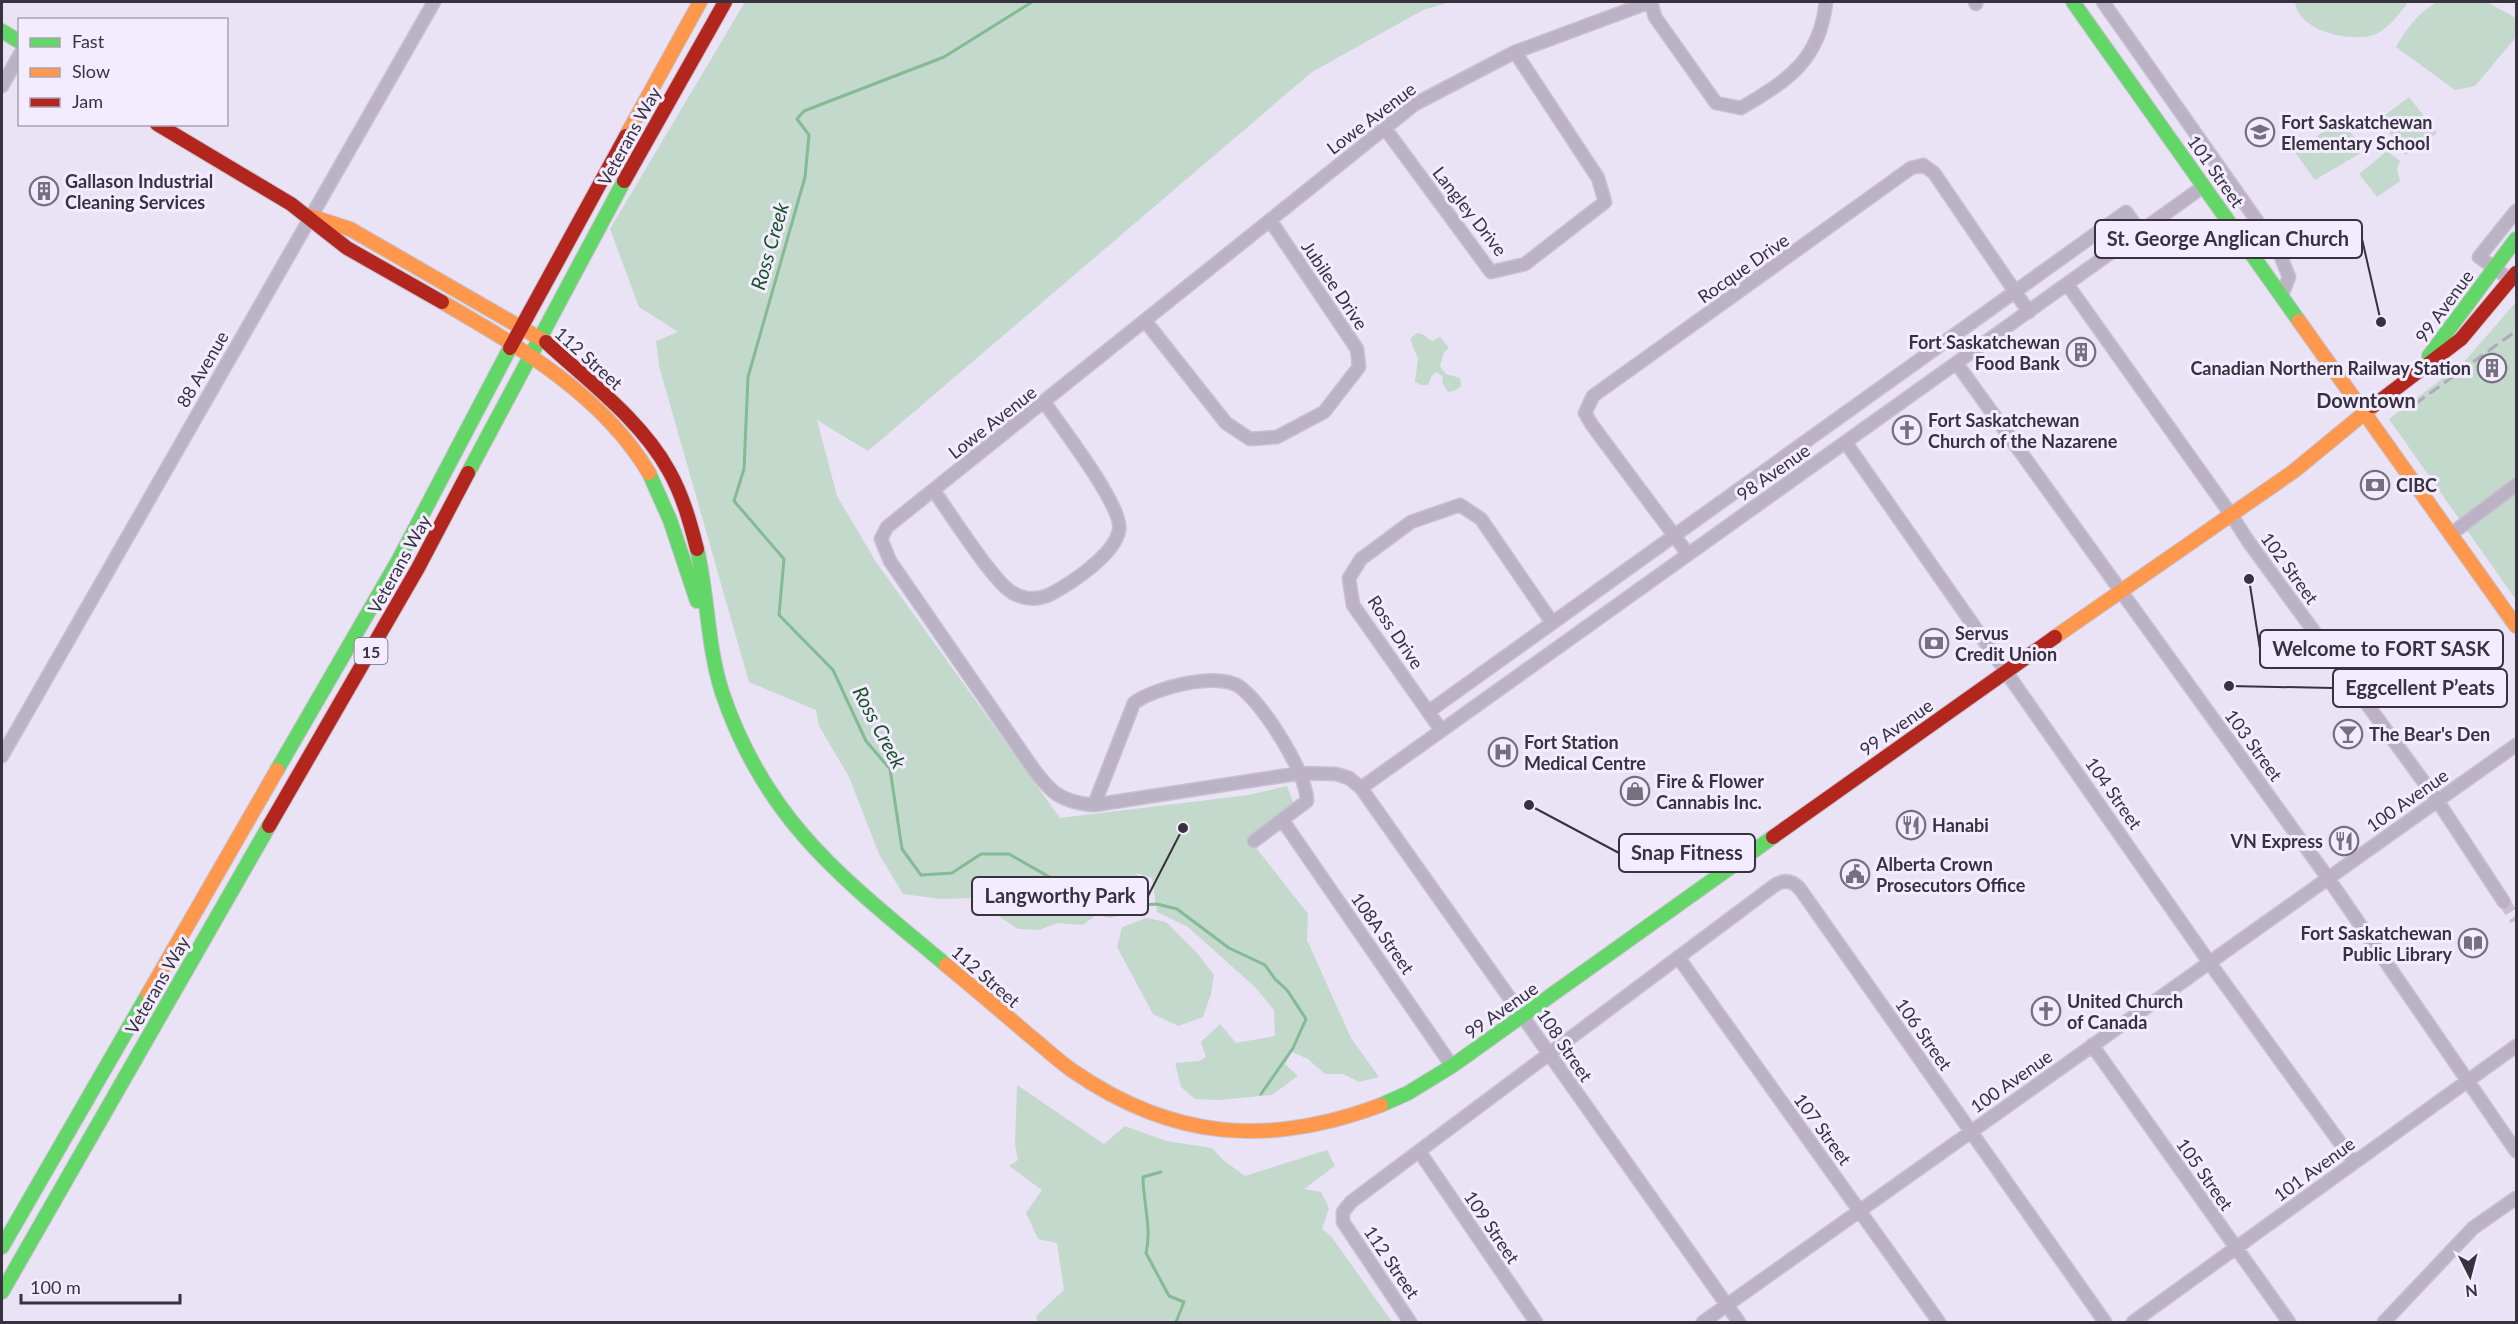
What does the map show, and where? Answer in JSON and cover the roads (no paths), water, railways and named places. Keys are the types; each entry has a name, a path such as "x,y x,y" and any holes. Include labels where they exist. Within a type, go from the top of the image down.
{"main road":[{"name":"Veterans Way","path":"2,1247 398,561 522,326 700,2"},
{"name":"Veterans Way","path":"2,1292 418,568 650,131 725,2"},
{"name":"101 Street","path":"2073,2 2517,627"},
{"path":"2,31 18,41"},
{"name":"112 Street","path":"160,126 310,216 343,246 531,357 588,402 628,443 643,462 674,525 709,639 728,711 748,757 772,797 801,835 840,875 1071,1070 1119,1100 1143,1111 1193,1126 1228,1131 1275,1132 1322,1125 1380,1106"},
{"name":"112 Street","path":"310,216 350,229 542,338 639,429 669,470 680,492 694,533 709,639"},
{"name":"99 Avenue","path":"2424,365 2447,329 2517,239"},
{"name":"99 Avenue","path":"1380,1106 1452,1066 1525,1017 2007,670 2232,516 2365,415 2424,365 2461,339 2514,277"}],"street":[{"name":"88 Avenue","path":"2,756 434,2"},
{"path":"1650,2 1655,16 1716,103 1741,108 1763,95 1804,63 1823,27 1826,2"},
{"name":"Lowe Avenue","path":"1361,788 1349,778 1336,774 1300,773 1094,805 1062,798 1046,787 886,556 881,539 884,531 1415,104 1515,52 1650,2"},
{"path":"2103,2 2279,252 2289,277 2282,295"},
{"name":"Langley Drive","path":"1384,127 1491,272 1525,264 1605,202 1598,178 1515,52"},
{"path":"2,86 18,58"},
{"name":"Rocque Drive","path":"1688,554 1592,425 1585,413 1593,396 1911,168 1923,165 1934,173 2029,312"},
{"name":"98 Avenue","path":"1361,788 2204,186"},
{"name":"99 Avenue","path":"2514,277 2493,268 2479,257 2517,211"},
{"path":"1428,712 1551,621 2126,212 2140,231"},
{"name":"Jubilee Drive","path":"1146,322 1226,423 1250,439 1277,437 1324,412 1359,367 1357,349 1270,220"},
{"name":"102 Street","path":"2067,285 2232,516 2247,541 2437,800 2504,902"},
{"name":"103 Street","path":"1957,364 2328,878 2467,1082 2517,1151"},
{"path":"934,491 1001,583 1020,596 1038,598 1049,595 1108,552 1120,530 1115,506 1045,403"},
{"name":"104 Street","path":"1846,443 2007,670 2209,962 2354,1162"},
{"path":"2451,534 2517,485"},
{"name":"Ross Drive","path":"1441,730 1353,605 1350,578 1361,559 1411,522 1460,505 1481,519 1551,621"},
{"path":"1094,805 1134,703 1147,693 1184,684 1215,680 1239,687 1273,725 1300,773 1307,801 1254,841"},
{"name":"100 Avenue","path":"1703,1323 2517,745"},
{"name":"108 Street","path":"1361,788 1525,1017 1548,1056 1739,1323"},
{"name":"108A Street","path":"1283,821 1452,1066"},
{"name":"106 Street","path":"1678,957 1775,885 1784,881 1795,883 2105,1323"},
{"path":"1419,1151 1678,957"},
{"name":"107 Street","path":"1678,957 1939,1323"},
{"name":"105 Street","path":"2092,1045 2289,1323"},
{"name":"101 Avenue","path":"2133,1323 2517,1046"},
{"name":"112 Street","path":"1410,1323 1343,1222 1342,1216 1351,1202 1419,1151"},
{"name":"109 Street","path":"1419,1151 1536,1323"},
{"path":"2384,1323 2473,1228 2517,1198"}],"waterway":[{"name":"Ross Creek","path":"1032,2 944,57 804,111 797,119 809,135 805,177 748,377 744,469 734,501 784,559 779,615 833,670 866,741 890,769 902,849 921,875 952,873 981,854 1009,854 1060,883 1095,893 1115,907 1157,904 1177,909 1229,948 1265,965 1287,990 1306,1019 1293,1048 1261,1094"},
{"name":"Ross Creek","path":"1161,1172 1143,1177 1148,1225 1146,1253 1169,1296 1184,1302 1176,1322"}],"tunnel":[{"path":"2504,902 2516,920"}],"railway":[{"path":"2415,404 2516,331"}],"place":[{"name":"Fort Saskatchewan Elementary School","path":"2260,132"},
{"name":"Gallason Industrial Cleaning Services","path":"44,191"},
{"name":"St. George Anglican Church","path":"2381,322"},
{"name":"Fort Saskatchewan Food Bank","path":"2081,352"},
{"name":"Canadian Northern Railway Station","path":"2492,368"},
{"name":"Fort Saskatchewan Church of the Nazarene","path":"1907,430"},
{"name":"CIBC","path":"2375,485"},
{"name":"Welcome to FORT SASK","path":"2249,579"},
{"name":"Servus Credit Union","path":"1934,643"},
{"name":"Eggcellent P’eats","path":"2229,686"},
{"name":"The Bear's Den","path":"2348,734"},
{"name":"Fort Station Medical Centre","path":"1503,752"},
{"name":"Fire & Flower Cannabis Inc.","path":"1635,791"},
{"name":"Snap Fitness","path":"1529,805"},
{"name":"Hanabi","path":"1911,825"},
{"name":"Langworthy Park","path":"1183,828"},
{"name":"VN Express","path":"2344,841"},
{"name":"Alberta Crown Prosecutors Office","path":"1855,874"},
{"name":"Fort Saskatchewan Public Library","path":"2473,943"},
{"name":"United Church of Canada","path":"2046,1011"}],"district":[{"name":"Downtown","path":"2366,400"}]}
